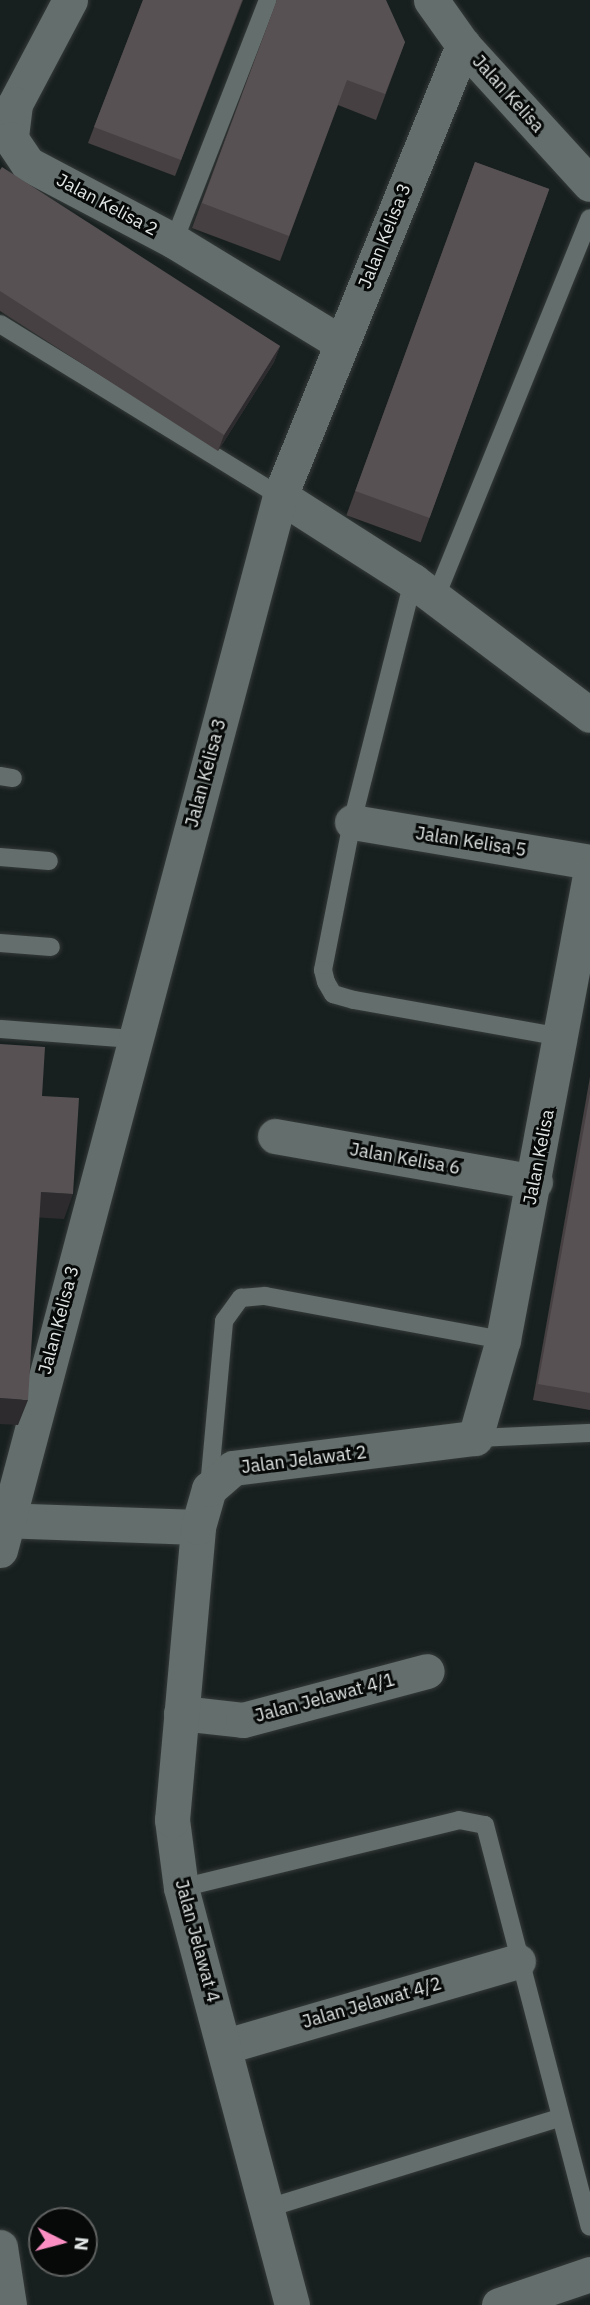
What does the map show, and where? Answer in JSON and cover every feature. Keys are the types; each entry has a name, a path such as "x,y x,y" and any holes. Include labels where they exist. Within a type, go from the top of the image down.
{"street":[{"name":"Jalan Kelisa 2","path":"70,0 7,115 11,139 29,164 174,241 341,343"},
{"name":"Jalan Kelisa","path":"431,0 463,45 590,184"},
{"name":"Jalan Kelisa 3","path":"2,1530 280,496 463,45"},
{"path":"280,496 424,590 590,715"},
{"name":"Jalan Kelisa 5","path":"352,822 590,862"},
{"name":"Jalan Kelisa","path":"475,1438 503,1340 535,1182 590,874"},
{"name":"Jalan Kelisa 6","path":"275,1136 535,1182"},
{"name":"Jalan Jelawat 2","path":"209,1489 233,1468 475,1438"},
{"path":"2,1530 198,1527 209,1489"},
{"name":"Jalan Jelawat 4","path":"198,1527 172,1820 181,1888 226,2046 265,2209 292,2305"},
{"name":"Jalan Jelawat 4/1","path":"181,1713 243,1720 427,1671"},
{"name":"Jalan Jelawat 4/2","path":"226,2046 518,1961"},
{"path":"0,2247 9,2305"},
{"path":"499,2305 590,2274"}],"lane":[{"path":"174,241 268,0"},
{"path":"562,1037 333,994 323,970 352,822 424,590 590,218"},
{"path":"0,324 280,496"},
{"path":"0,858 49,861"},
{"path":"0,943 51,947"},
{"path":"0,1029 134,1039"},
{"path":"209,1489 224,1321 241,1298 265,1296 503,1340"},
{"path":"475,1438 590,1433"},
{"path":"181,1888 472,1820 493,1836 518,1961 590,2227"},
{"path":"265,2209 559,2118"}],"building":[{"path":"143,0 242,0 181,160 94,127"},
{"path":"277,0 386,0 405,42 385,94 347,80 289,236 202,203"},
{"path":"475,162 549,189 430,518 355,491"},
{"path":"2,167 280,346 224,435 0,291"},
{"path":"0,1044 45,1047 42,1096 79,1098 73,1194 41,1192 28,1400 0,1398"},
{"path":"590,1094 590,1393 538,1384"}]}
